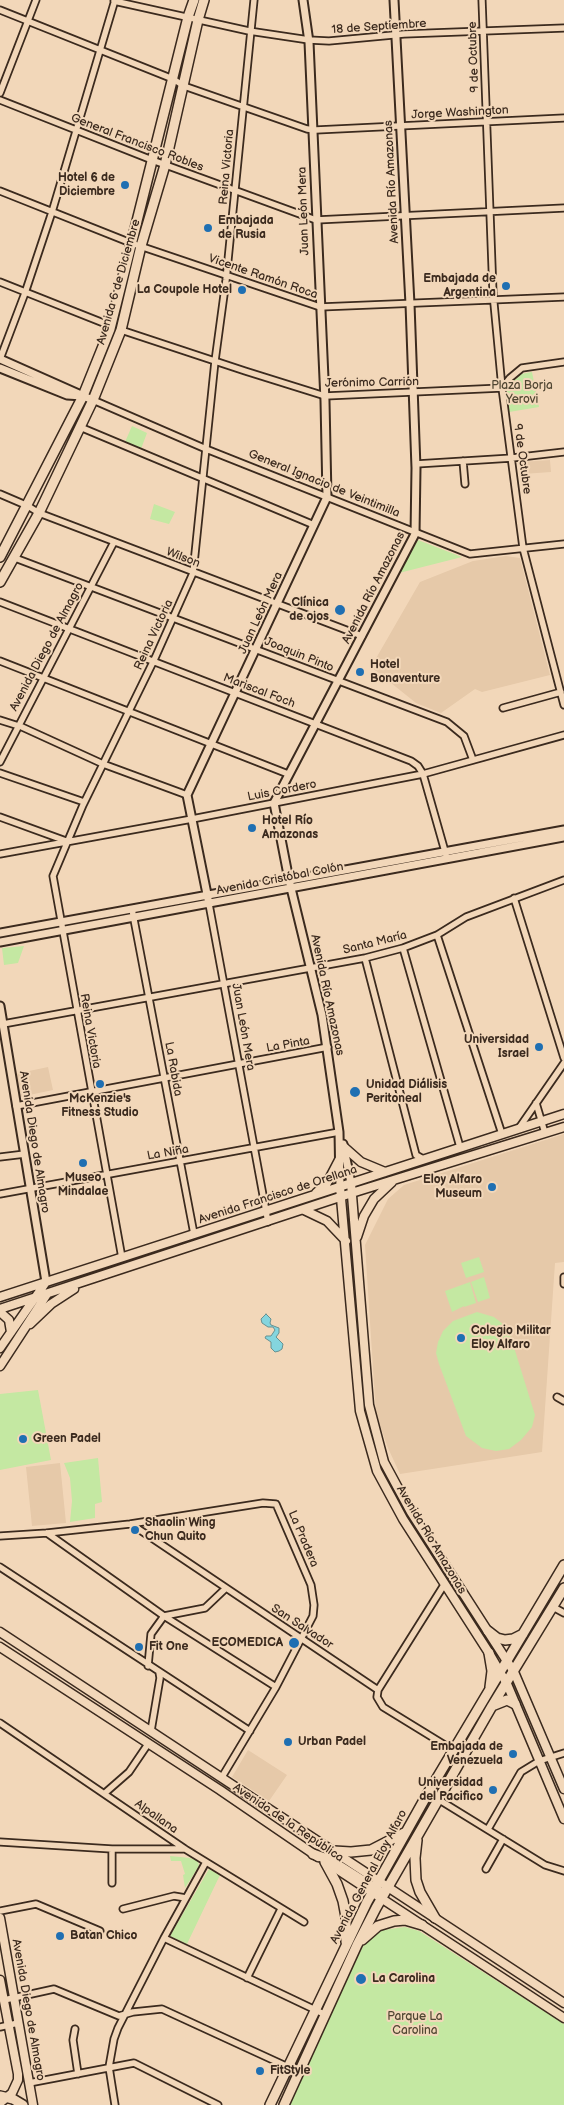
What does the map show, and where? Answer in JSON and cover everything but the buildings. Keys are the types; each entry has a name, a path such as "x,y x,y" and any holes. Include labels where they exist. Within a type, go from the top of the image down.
{"main road":[{"name":"Avenida 6 de Diciembre","path":"0,557 28,506 83,396 111,326 188,17 194,0"},
{"name":"Avenida 6 de Diciembre","path":"0,582 39,513 93,400 121,330 165,165 204,0"},
{"name":"Avenida Francisco de Orellana","path":"0,1297 564,1114"},
{"name":"Avenida Francisco de Orellana","path":"0,1310 392,1181 564,1127"},
{"path":"344,1147 361,1162 385,1172"},
{"path":"423,1159 426,1170"},
{"path":"312,1196 327,1183 339,1160"},
{"path":"355,1241 364,1216 374,1199 392,1181"},
{"name":"Avenida Río Amazonas","path":"351,1183 369,1405 384,1462 411,1512 514,1672 564,1789"},
{"name":"Avenida Río Amazonas","path":"340,1187 360,1411 377,1470 402,1519 507,1684 564,1819"},
{"path":"304,1210 327,1221 346,1241"},
{"path":"109,1273 120,1265 122,1258"},
{"path":"20,1334 51,1304 87,1281"},
{"path":"0,1348 46,1282"},
{"name":"Avenida Diego de Almagro","path":"46,1282 47,1294"},
{"path":"0,1366 47,1294"},
{"path":"0,1310 9,1320 11,1332"},
{"name":"Avenida General Eloy Alfaro","path":"270,2105 314,2010 375,1887 428,1793 564,1565"},
{"name":"Avenida General Eloy Alfaro","path":"284,2105 357,1945 381,1898 492,1706 564,1588"},
{"path":"488,1631 497,1638 505,1640 513,1639 523,1634"},
{"name":"Avenida de la República","path":"0,1632 334,1851 375,1887 381,1898 564,2018"},
{"name":"Avenida de la República","path":"0,1647 325,1862 375,1887"},
{"path":"489,1653 492,1671 490,1690"},
{"path":"492,1706 507,1700 515,1704"},
{"path":"334,1851 371,1850 406,1832"},
{"path":"417,1837 416,1880 422,1897 435,1918"},
{"path":"313,1854 330,1860 382,1891 388,1887 564,2003"},
{"path":"325,1862 337,1884 345,1909 346,1946"},
{"name":"Avenida Diego de Almagro","path":"0,1918 33,2105"},
{"path":"357,1945 378,1926 394,1921 405,1920 422,1925"},
{"name":"Avenida Diego de Almagro","path":"0,1980 18,2074 16,2087 4,2097 0,2104"},
{"path":"4,2097 23,2105"}],"street":[{"path":"0,93 36,0"},
{"name":"Reina Victoria","path":"122,1258 90,1092 53,876 66,841 84,802 174,618 193,573 254,0"},
{"name":"Juan León Mera","path":"268,1222 187,795 327,497 325,396 309,40 303,0"},
{"name":"Avenida Río Amazonas","path":"340,1187 339,1132 328,1047 312,968 289,880 274,803 415,534 416,464 410,304 394,0"},
{"name":"9 de Octubre","path":"482,0 493,300 502,388 523,548 564,705"},
{"path":"0,359 26,293 52,212 114,1 188,17"},
{"path":"0,10 173,79"},
{"name":"18 de Septiembre","path":"188,17 251,32 329,41 396,35 564,28"},
{"name":"Jorge Washington","path":"173,79 184,86 243,108 313,130 564,118"},
{"name":"General Francisco Robles","path":"0,100 165,165 316,220 564,208"},
{"name":"Vicente Ramón Roca","path":"0,191 131,243 320,307 564,297"},
{"path":"0,282 111,326"},
{"name":"Jerónimo Carrión","path":"121,330 325,396 502,388"},
{"name":"General Ignacio de Veintimilla","path":"0,359 206,449 471,555 564,544"},
{"path":"502,388 522,368 564,362"},
{"name":"General Ignacio de Veintimilla","path":"0,368 67,394 83,396"},
{"path":"80,427 203,480 314,524"},
{"path":"416,464 512,458 564,452"},
{"path":"463,461 465,484"},
{"name":"Wilson","path":"0,494 39,513 362,636"},
{"name":"Avenida Diego de Almagro","path":"0,762 114,542"},
{"name":"Joaquin Pinto","path":"15,558 447,722 464,736 473,760"},
{"name":"Mariscal Foch","path":"0,602 412,761 423,774"},
{"path":"0,660 288,774"},
{"path":"503,708 561,692"},
{"path":"0,720 18,726 103,764 187,795"},
{"name":"Luis Cordero","path":"0,854 423,774 564,736"},
{"path":"0,773 84,802"},
{"path":"423,774 446,855"},
{"path":"0,817 66,841"},
{"name":"Avenida Cristóbal Colón","path":"0,942 291,888 564,830"},
{"name":"Avenida Cristóbal Colón","path":"0,933 289,880 564,837"},
{"name":"Santa María","path":"3,1024 365,958 403,948 437,935 466,917 564,880"},
{"path":"514,898 564,1058"},
{"name":"La Rabida","path":"132,909 194,1234"},
{"path":"437,935 502,1134"},
{"path":"403,948 460,1147"},
{"path":"365,958 416,1155 423,1159"},
{"name":"Avenida Diego de Almagro","path":"0,1006 46,1282"},
{"name":"La Pinta","path":"16,1106 328,1047"},
{"path":"519,1128 564,1063"},
{"path":"536,1103 545,1133"},
{"name":"Avenida Río Amazonas","path":"339,1132 351,1183"},
{"name":"La Niña","path":"0,1194 106,1173 339,1132"},
{"path":"0,1157 25,1154"},
{"path":"564,1277 564,1284"},
{"path":"557,1397 564,1401"},
{"name":"La Pradera","path":"0,1536 130,1524 263,1503 276,1504 311,1585 313,1616 276,1687 222,1777"},
{"name":"San Salvador","path":"130,1524 378,1690 377,1700 383,1707 454,1750"},
{"path":"47,1533 164,1616 276,1687"},
{"path":"0,1567 148,1666 250,1731"},
{"path":"378,1690 444,1585"},
{"path":"148,1666 151,1634 164,1616 205,1608 225,1589"},
{"path":"553,1607 564,1613"},
{"path":"151,1731 160,1678 158,1672"},
{"name":"Alpallana","path":"0,1723 185,1849 304,1922"},
{"path":"105,1793 131,1769 148,1744"},
{"path":"488,1829 522,1772 539,1761 564,1753"},
{"path":"428,1793 545,1865 564,1871"},
{"path":"486,1869 503,1838"},
{"path":"0,1842 112,1849 185,1849"},
{"path":"112,1849 112,1883"},
{"path":"115,2105 109,2067 114,2039 164,1938 206,1862"},
{"path":"123,1909 174,1896 186,1898"},
{"path":"0,1911 36,1904 100,1931"},
{"path":"247,1978 281,1909"},
{"path":"164,1938 326,2015"},
{"path":"4,2000 54,1989 119,2016 162,2009 299,2072"},
{"path":"0,2027 18,2023"},
{"path":"75,2028 73,2040 78,2074"},
{"path":"29,2083 134,2063 218,2105"}],"shaded area":[{"path":"550,460 551,472 523,474 522,462"},
{"path":"506,556 520,558 550,675 482,692 475,689 441,713 416,703 371,667 420,582 473,561"},
{"path":"48,1067 53,1090 20,1097 15,1074"},
{"name":"Colegio Militar Eloy Alfaro","path":"564,1134 564,1262 555,1263 542,1452 400,1474 376,1414 365,1245 388,1199 404,1185"},
{"path":"60,1463 66,1523 32,1526 26,1467"},
{"path":"248,1750 287,1775 269,1801 232,1777"}],"green space":[{"name":"Plaza Borja Yerovi","path":"532,372 539,407 509,412 506,388 521,374"},
{"path":"132,426 147,433 141,449 125,442"},
{"path":"154,504 175,512 169,524 150,519"},
{"path":"418,540 462,557 399,573"},
{"path":"24,946 18,963 4,965 2,948"},
{"path":"479,1257 484,1272 466,1278 461,1263"},
{"path":"484,1277 490,1298 478,1302 471,1282"},
{"path":"470,1282 476,1303 452,1312 445,1291"},
{"path":"477,1312 494,1317 508,1328 535,1415 532,1427 521,1440 509,1449 496,1451 482,1448 466,1436 436,1353 443,1331 453,1321"},
{"name":"Green Padel","path":"38,1390 51,1460 0,1470 0,1394"},
{"path":"98,1458 102,1502 95,1504 95,1518 70,1522 72,1501 70,1478 64,1463"},
{"path":"170,1856 190,1858 198,1861 199,1866 185,1888 183,1875 185,1874 181,1861 171,1861"},
{"path":"209,1869 220,1875 187,1944 170,1936"},
{"name":"Parque La Carolina","path":"405,1927 419,1931 564,2024 564,2105 289,2105 362,1948 373,1935 383,1930"}],"water":[{"path":"266,1314 271,1319 271,1325 279,1328 279,1333 276,1337 283,1344 282,1349 279,1351 275,1352 271,1348 271,1342 265,1338 266,1336 271,1336 275,1330 273,1327 268,1327 262,1323 261,1319"}],"place":[{"name":"Hotel 6 de Diciembre","path":"125,185"},
{"name":"Embajada de Rusia","path":"208,228"},
{"name":"Embajada de Argentina","path":"506,286"},
{"name":"La Coupole Hotel","path":"242,290"},
{"name":"Clínica de ojos","path":"340,610"},
{"name":"Hotel Bonaventure","path":"360,672"},
{"name":"Hotel Río Amazonas","path":"252,828"},
{"name":"Universidad Israel","path":"539,1047"},
{"name":"McKenzie's Fitness Studio","path":"100,1084"},
{"name":"Unidad Diálisis Peritoneal","path":"355,1092"},
{"name":"Museo Mindalae","path":"83,1163"},
{"name":"Eloy Alfaro Museum","path":"492,1187"},
{"name":"Colegio Militar Eloy Alfaro","path":"461,1338"},
{"name":"Green Padel","path":"23,1439"},
{"name":"Shaolin Wing Chun Quito","path":"135,1530"},
{"name":"ECOMEDICA","path":"294,1643"},
{"name":"Fit One","path":"139,1647"},
{"name":"Urban Padel","path":"288,1742"},
{"name":"Embajada de Venezuela","path":"513,1754"},
{"name":"Universidad del Pacifico","path":"493,1790"},
{"name":"Batan Chico","path":"60,1936"},
{"name":"La Carolina","path":"361,1979"},
{"name":"FitStyle","path":"260,2071"}]}
